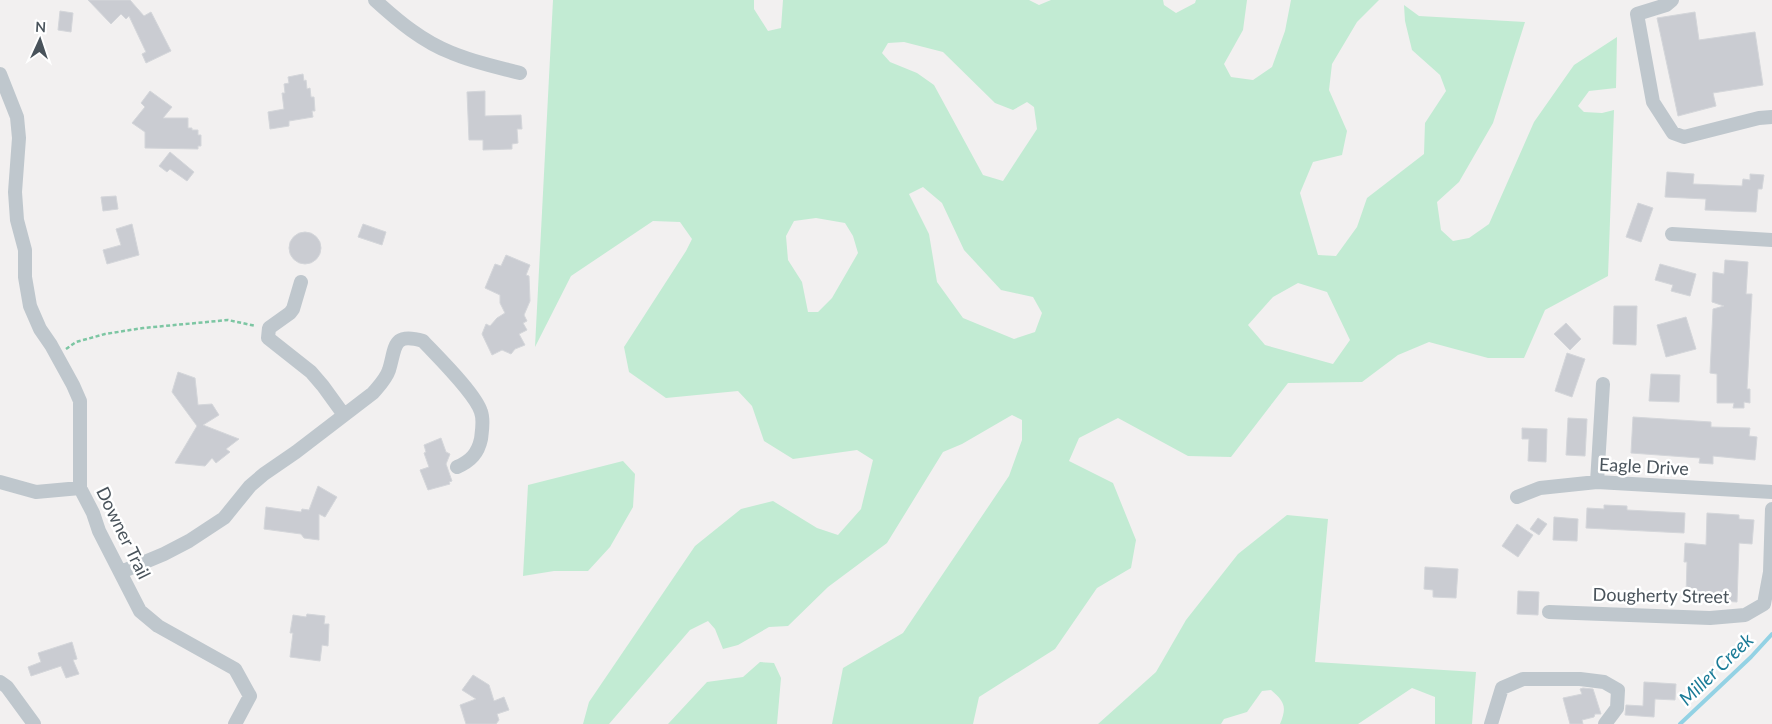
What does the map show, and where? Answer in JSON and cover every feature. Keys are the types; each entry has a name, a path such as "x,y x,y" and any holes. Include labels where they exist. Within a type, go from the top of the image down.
{"street":[{"path":"375,0 404,25 443,49 466,59 520,73"},
{"path":"1672,0 1666,5 1637,14 1653,102 1673,132 1684,137 1759,118 1772,117"},
{"name":"Downer Trail","path":"0,74 17,117 19,138 15,192 17,220 25,250 25,277 30,306 40,329 57,356 80,401 80,488 140,611 158,626 235,669 250,696 235,724"},
{"path":"1672,234 1772,240"},
{"path":"301,282 294,309 273,324 268,330 268,338 311,372 344,415"},
{"path":"121,572 164,554 224,518 250,486 264,474 373,393 389,372 395,345 401,339 412,338 423,341 471,396 482,413 482,435 477,452 468,462 457,466"},
{"path":"1597,482 1602,384"},
{"path":"0,482 36,492 80,488"},
{"name":"Eagle Drive","path":"1517,497 1540,488 1597,482 1772,492"},
{"name":"Dougherty Street","path":"1549,612 1710,618 1745,615 1764,604 1770,572 1772,509"},
{"path":"1491,724 1502,688 1523,679 1580,679 1604,682 1618,690 1617,708 1605,724"},
{"path":"0,682 7,687 34,724"}],"path":[{"path":"57,356 76,342 106,334 160,326 228,320 268,330"}],"green space":[{"path":"553,0 754,0 754,9 768,31 781,28 783,0 1029,0 1039,5 1051,0 1163,0 1164,5 1176,13 1195,3 1196,0 1247,0 1243,30 1224,64 1231,77 1253,80 1272,67 1285,31 1291,0 1379,0 1357,22 1332,64 1329,90 1347,131 1342,155 1313,162 1300,193 1318,255 1336,256 1357,227 1367,198 1424,154 1425,123 1446,91 1440,75 1412,50 1405,21 1404,5 1419,16 1525,22 1493,123 1459,182 1437,202 1441,230 1453,241 1469,238 1489,224 1534,122 1574,65 1617,37 1616,88 1589,91 1578,106 1584,112 1602,113 1614,110 1608,276 1545,310 1524,358 1488,358 1429,342 1398,355 1362,382 1288,383 1231,457 1188,456 1118,418 1079,438 1069,461 1113,483 1136,540 1131,568 1097,588 1055,649 979,697 973,724 832,724 843,668 903,633 1009,476 1022,440 1022,420 1012,415 962,444 943,452 887,543 828,587 788,626 769,627 738,645 723,649 715,629 708,621 690,630 609,724 583,724 589,702 695,546 741,509 773,501 817,528 838,535 861,509 873,460 857,450 793,459 764,441 752,406 738,391 666,398 629,372 624,347 692,239 680,222 653,221 571,276 535,347","holes":["904,42 943,52 995,103 1013,110 1027,102 1034,107 1037,129 1003,181 983,175 934,85 917,73 890,62 882,53 888,43","923,187 942,203 964,250 1001,290 1033,297 1042,313 1035,332 1014,339 963,318 937,282 929,234 909,194","816,218 845,223 853,236 858,253 832,298 818,312 808,312 802,282 788,260 786,236 794,221","1298,283 1327,292 1350,340 1333,364 1265,345 1248,325 1273,297"]},
{"path":"623,461 635,474 633,507 610,547 588,571 554,571 523,576 528,485"},
{"path":"1287,515 1328,519 1315,662 1476,672 1472,724 1435,724 1435,697 1412,688 1358,724 1280,724 1284,713 1283,705 1271,690 1262,691 1247,712 1224,719 1221,724 1098,724 1156,672 1186,620 1238,554"},
{"path":"760,662 774,663 781,678 777,724 668,724 707,682 743,677"}],"building":[{"path":"88,0 130,0 144,16 151,12 171,51 146,63 142,54 146,52 129,16 126,19 121,14 111,24"},
{"path":"60,11 73,13 71,32 58,30"},
{"path":"1695,12 1699,40 1755,32 1763,85 1713,93 1716,106 1678,116 1657,18"},
{"path":"303,74 307,89 310,88 311,97 314,97 315,111 312,111 313,117 289,121 289,126 270,129 268,112 284,109 282,93 285,93 284,84 289,83 288,77"},
{"path":"150,91 172,107 163,118 188,118 188,128 198,130 198,135 201,135 201,146 198,146 198,149 145,148 145,132 132,123 145,107 141,103"},
{"path":"485,91 485,116 521,115 522,129 517,129 518,143 512,144 512,149 483,150 483,140 469,140 467,92"},
{"path":"170,152 194,172 187,181 170,169 167,172 159,166"},
{"path":"1667,172 1694,174 1693,184 1742,186 1743,179 1750,180 1750,174 1764,175 1762,189 1758,189 1756,212 1705,210 1706,199 1665,197"},
{"path":"116,196 118,209 103,211 101,197"},
{"path":"1638,203 1653,208 1641,242 1626,237"},
{"path":"132,224 139,255 107,264 103,250 121,245 116,229"},
{"path":"363,224 386,232 382,245 358,237"},
{"path":"305,232 311,233 316,237 320,242 320,254 316,259 311,263 305,264 299,263 294,259 290,254 289,248 290,242 294,237 299,233"},
{"path":"506,255 530,265 526,275 529,276 530,301 524,315 527,321 523,323 527,330 519,334 525,345 515,349 511,354 502,350 492,355 482,334 486,324 490,326 505,313 500,303 500,295 485,288 495,264 501,266"},
{"path":"1725,260 1748,262 1746,294 1752,294 1747,389 1750,389 1750,403 1744,402 1744,408 1733,408 1734,403 1717,403 1717,374 1710,373 1713,309 1724,306 1712,302 1713,272 1724,274"},
{"path":"1660,264 1696,274 1690,296 1671,291 1673,285 1655,280"},
{"path":"1614,306 1637,306 1636,345 1613,344"},
{"path":"1686,317 1696,349 1666,357 1657,325"},
{"path":"1566,323 1581,339 1570,350 1554,334"},
{"path":"1567,353 1585,359 1572,397 1555,391"},
{"path":"178,372 195,378 198,405 212,404 219,415 203,425 239,439 226,449 230,452 216,463 212,458 205,466 175,463 197,426 172,392"},
{"path":"1651,374 1680,375 1679,402 1649,401"},
{"path":"1633,417 1711,422 1711,427 1750,428 1749,436 1757,437 1755,460 1713,456 1713,464 1699,463 1700,458 1631,453"},
{"path":"1568,418 1587,419 1585,456 1566,455"},
{"path":"1522,428 1547,429 1546,462 1528,461 1529,439 1522,439"},
{"path":"441,438 446,452 450,454 446,464 452,481 449,482 450,484 428,490 420,470 429,467 424,453 426,452 424,445"},
{"path":"318,486 337,497 325,517 319,514 319,540 304,538 301,534 264,529 266,507 301,512 302,509 309,510"},
{"path":"1604,505 1627,506 1627,510 1685,513 1684,533 1586,528 1587,508 1604,509"},
{"path":"1707,513 1739,515 1739,519 1754,520 1752,544 1739,543 1737,602 1705,600 1706,596 1686,595 1687,562 1684,562 1685,543 1706,545"},
{"path":"1554,517 1578,519 1577,541 1553,540"},
{"path":"1538,518 1547,524 1539,535 1530,529"},
{"path":"1517,524 1533,535 1518,557 1502,546"},
{"path":"1425,567 1458,569 1456,598 1433,597 1433,590 1424,589"},
{"path":"1518,591 1539,592 1538,615 1517,614"},
{"path":"307,614 325,616 324,624 329,624 328,646 322,645 320,661 290,657 293,633 290,633 293,615 306,617"},
{"path":"72,642 77,659 73,660 79,674 66,678 61,666 31,676 28,667 41,662 38,653"},
{"path":"473,675 489,685 494,701 504,697 509,710 497,714 499,720 496,724 466,724 460,705 476,699 462,690"},
{"path":"1644,682 1676,684 1675,700 1655,699 1654,717 1625,715 1626,705 1643,706"},
{"path":"1580,689 1593,689 1601,714 1595,714 1594,717 1582,720 1583,724 1570,724 1563,698 1582,694"}],"waterway":[{"name":"Miller Creek","path":"1680,724 1751,657 1772,634"}]}
